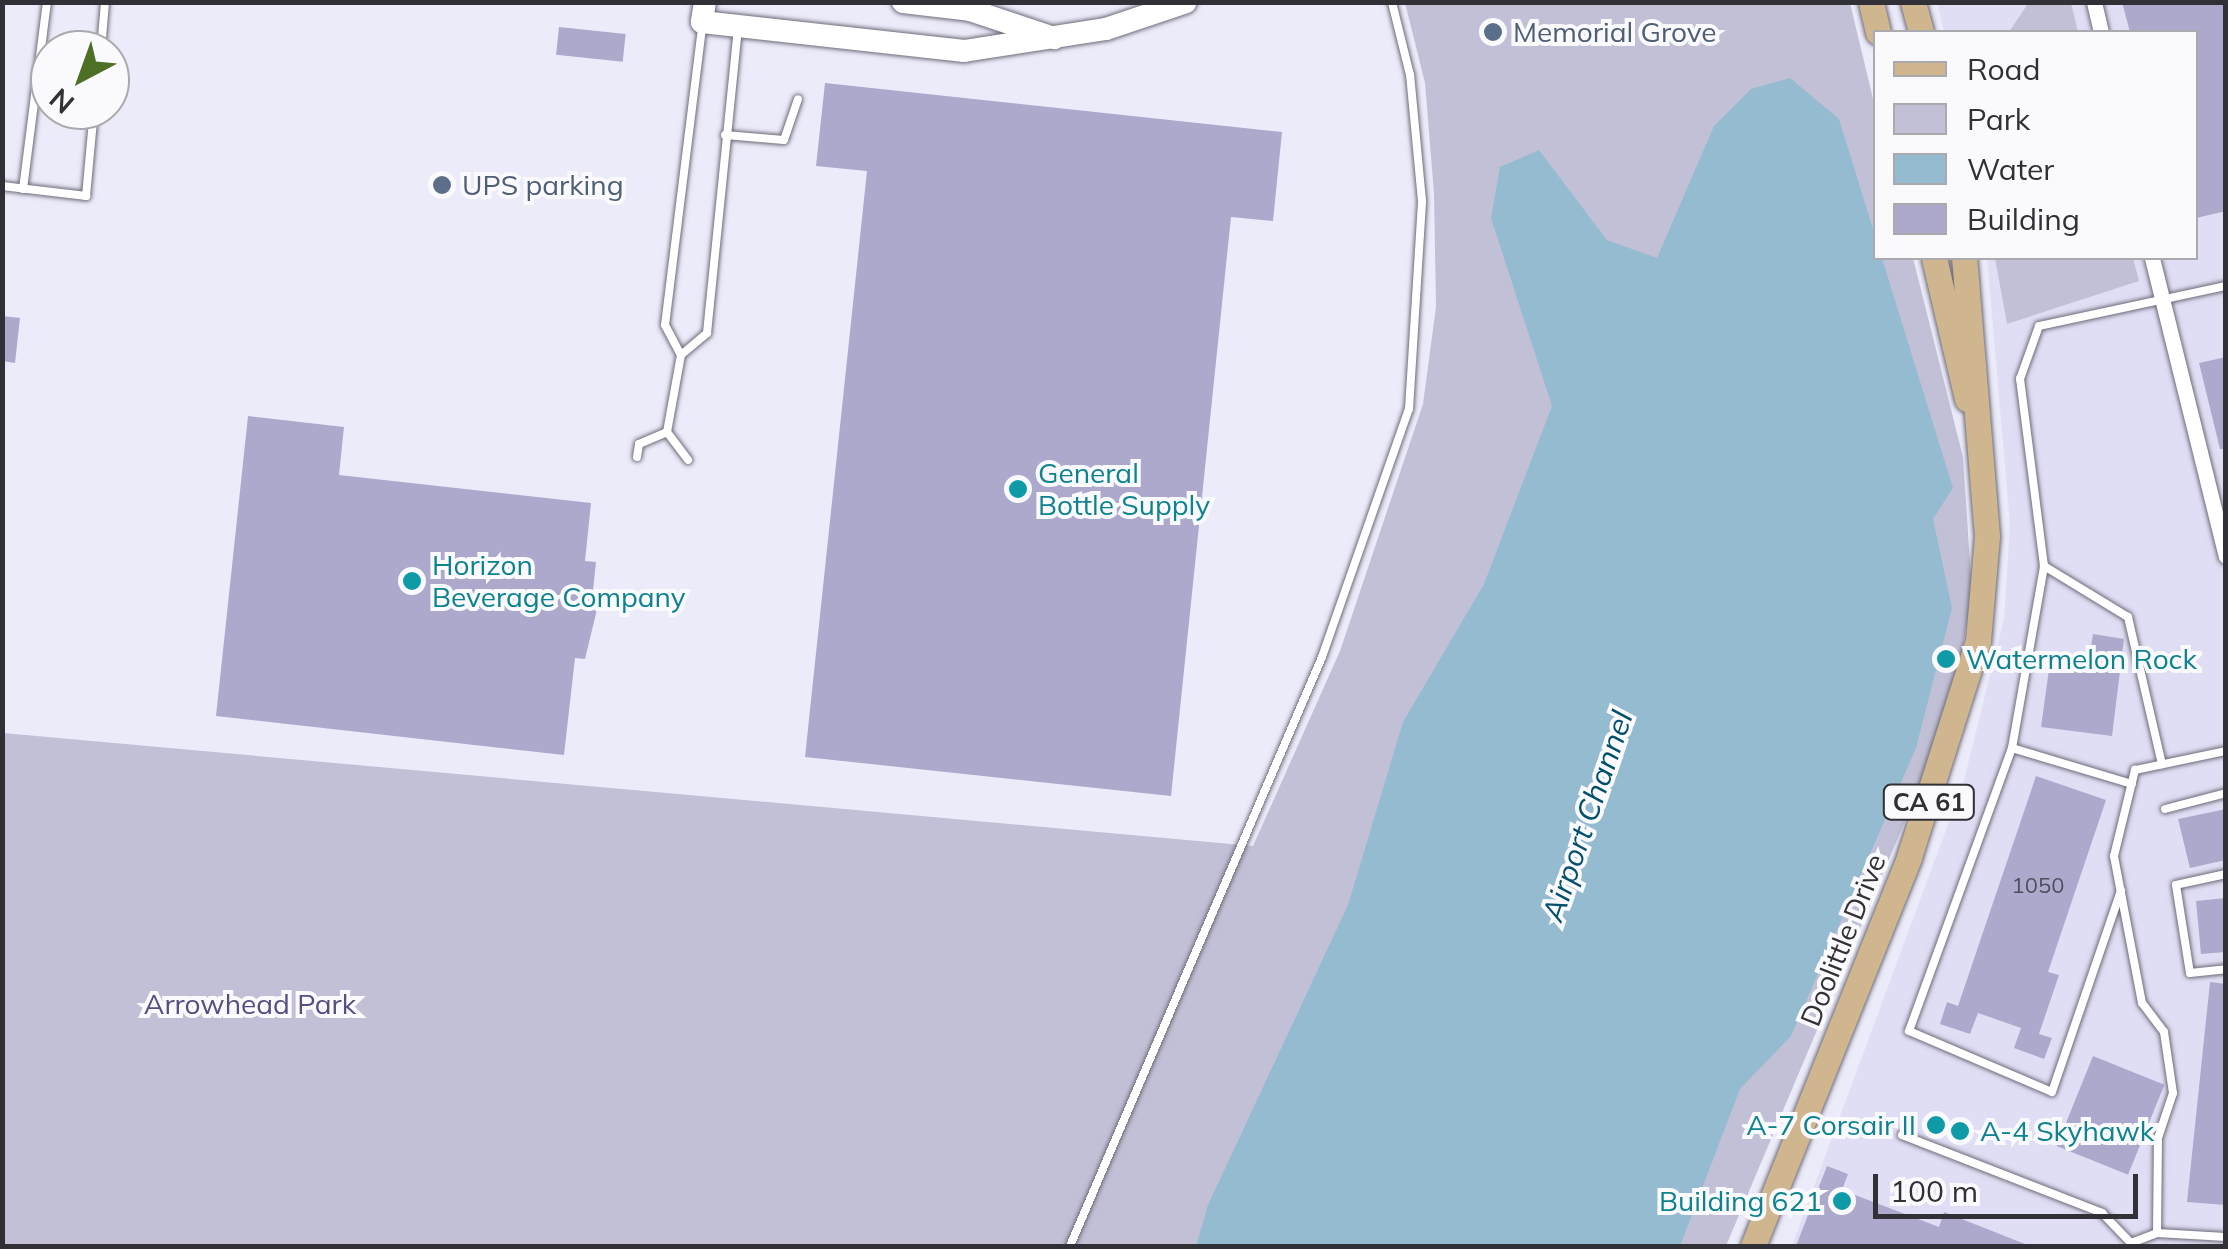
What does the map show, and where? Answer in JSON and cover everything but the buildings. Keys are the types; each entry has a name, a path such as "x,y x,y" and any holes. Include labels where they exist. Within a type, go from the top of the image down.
{"main road":[{"path":"903,2 970,10 1054,38"},
{"path":"704,12 740,14 964,51 1054,38 1186,2"},
{"path":"1870,2 1877,30"},
{"path":"1913,2 1920,30"},
{"name":"Doolittle Drive","path":"1934,260 1984,472"},
{"name":"Doolittle Drive","path":"1753,1246 1966,692 1986,586 1984,472 1964,260"}],"street":[{"path":"2094,2 2101,30"},
{"path":"2152,260 2226,556"}],"lane":[{"path":"24,189 47,2"},
{"path":"102,30 105,2"},
{"path":"1070,1246 1322,657 1410,409 1422,202 1410,75 1392,2"},
{"path":"681,355 665,326 704,12"},
{"path":"688,460 667,432 681,355 706,333 740,14"},
{"path":"725,134 784,140 798,98"},
{"path":"2,186 86,196 92,130"},
{"path":"2120,890 2052,1092 1909,1031 2012,748 2044,566 2020,379 2039,326 2226,286"},
{"path":"637,457 639,444 667,432"},
{"path":"2044,566 2128,617 2162,764"},
{"path":"2012,748 2132,784"},
{"path":"2157,1233 2158,1138 2173,1093 2164,1032 2142,1002 2114,856 2135,770 2226,751"},
{"path":"2165,809 2226,793"},
{"path":"2226,874 2176,885 2190,972 2226,969"},
{"path":"1902,1135 2102,1213 2130,1245 2157,1233 2226,1237"}],"shaded area":[{"path":"1937,3 2225,3 2225,1246 1792,1246 1963,784 2004,619 2010,524 1987,260 2198,260 2198,30 1944,30"}],"green space":[{"path":"2029,2 2071,3 2078,30 2010,30"},
{"name":"Arrowhead Park","path":"1405,3 1850,3 1873,99 1873,260 1914,260 1963,457 1972,593 1951,712 1726,1246 3,1246 3,733 1253,846 1340,651 1423,404 1436,307 1434,194 1425,83"},
{"path":"1995,260 2134,260 2139,281 2007,324"}],"water":[{"name":"Airport Channel","path":"1790,78 1839,119 1873,229 1873,260 1883,260 1953,488 1933,519 1952,608 1916,748 1791,1036 1740,1089 1680,1246 1196,1246 1208,1205 1348,905 1403,722 1484,584 1552,406 1491,218 1500,167 1539,150 1607,240 1657,258 1714,126 1751,89"}],"place":[{"name":"Memorial Grove","path":"1493,32"},
{"name":"UPS parking","path":"442,185"},
{"name":"General Bottle Supply","path":"1018,489"},
{"name":"Horizon Beverage Company","path":"412,581"},
{"name":"Watermelon Rock","path":"1946,659"},
{"name":"A-7 Corsair II","path":"1936,1125"},
{"name":"A-4 Skyhawk","path":"1960,1131"},
{"name":"Building 621","path":"1842,1201"}]}
